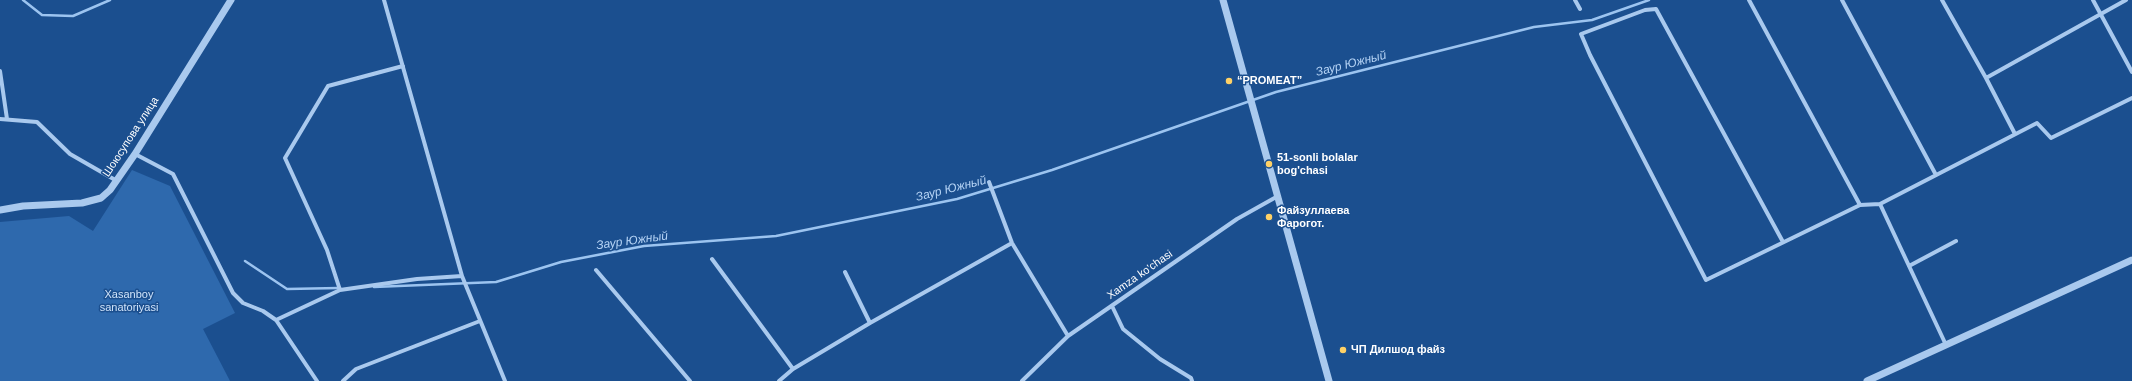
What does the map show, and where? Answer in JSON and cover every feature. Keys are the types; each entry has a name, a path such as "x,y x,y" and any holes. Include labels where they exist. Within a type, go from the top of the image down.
{"street":[{"name":"Шоюсупова улица","path":"0,210 88,202 101,198 117,181 135,154 231,0"},
{"path":"384,0 462,276 505,381"},
{"path":"1223,0 1329,381"},
{"path":"1575,0 1580,9"},
{"path":"1749,0 1860,205"},
{"path":"1842,0 1936,175"},
{"path":"1943,0 2015,134"},
{"path":"2093,0 2132,72"},
{"path":"1986,78 2100,13 2126,0"},
{"path":"1784,242 1656,9 1645,10 1581,34 1590,55 1706,280 1860,205 1880,204 2037,123 2051,138 2132,98"},
{"path":"340,290 327,250 285,158 328,86 403,66"},
{"path":"0,71 7,119"},
{"path":"0,119 37,122 70,154 117,181"},
{"path":"135,154 173,174 233,293 242,303 263,311 276,320 318,381"},
{"path":"989,182 1012,243 1068,336"},
{"name":"Xamza ko'chasi","path":"1022,381 1068,336 1237,220 1278,196"},
{"path":"1880,204 1946,345"},
{"path":"1909,266 1956,240"},
{"path":"779,381 793,369 870,323 1012,243"},
{"path":"712,259 793,369"},
{"path":"1867,381 2132,260"},
{"path":"596,270 690,381"},
{"path":"845,272 870,323"},
{"path":"276,320 340,290 417,279 462,276"},
{"path":"1112,306 1123,329 1160,359 1191,378 1192,381"},
{"path":"343,381 356,369 480,321"}],"green space":[{"name":"Xasanboy sanatoriyasi","path":"132,170 170,186 235,313 203,329 230,381 0,381 0,222 69,216 93,231"}],"waterway":[{"path":"23,0 42,15 73,16 110,0"},
{"name":"Заур Южный","path":"374,287 496,282 561,262 644,246 776,236 957,199 1052,170 1276,92 1534,27 1592,20 1649,0"},
{"name":"Заур Южный","path":"245,261 287,289 339,288"}],"place":[{"name":"“PROMEAT”","path":"1229,81"},
{"name":"51-sonli bolalar bog'chasi","path":"1269,164"},
{"name":"Файзуллаева Фарогот.","path":"1269,217"},
{"name":"ЧП Дилшод файз","path":"1343,350"}]}
